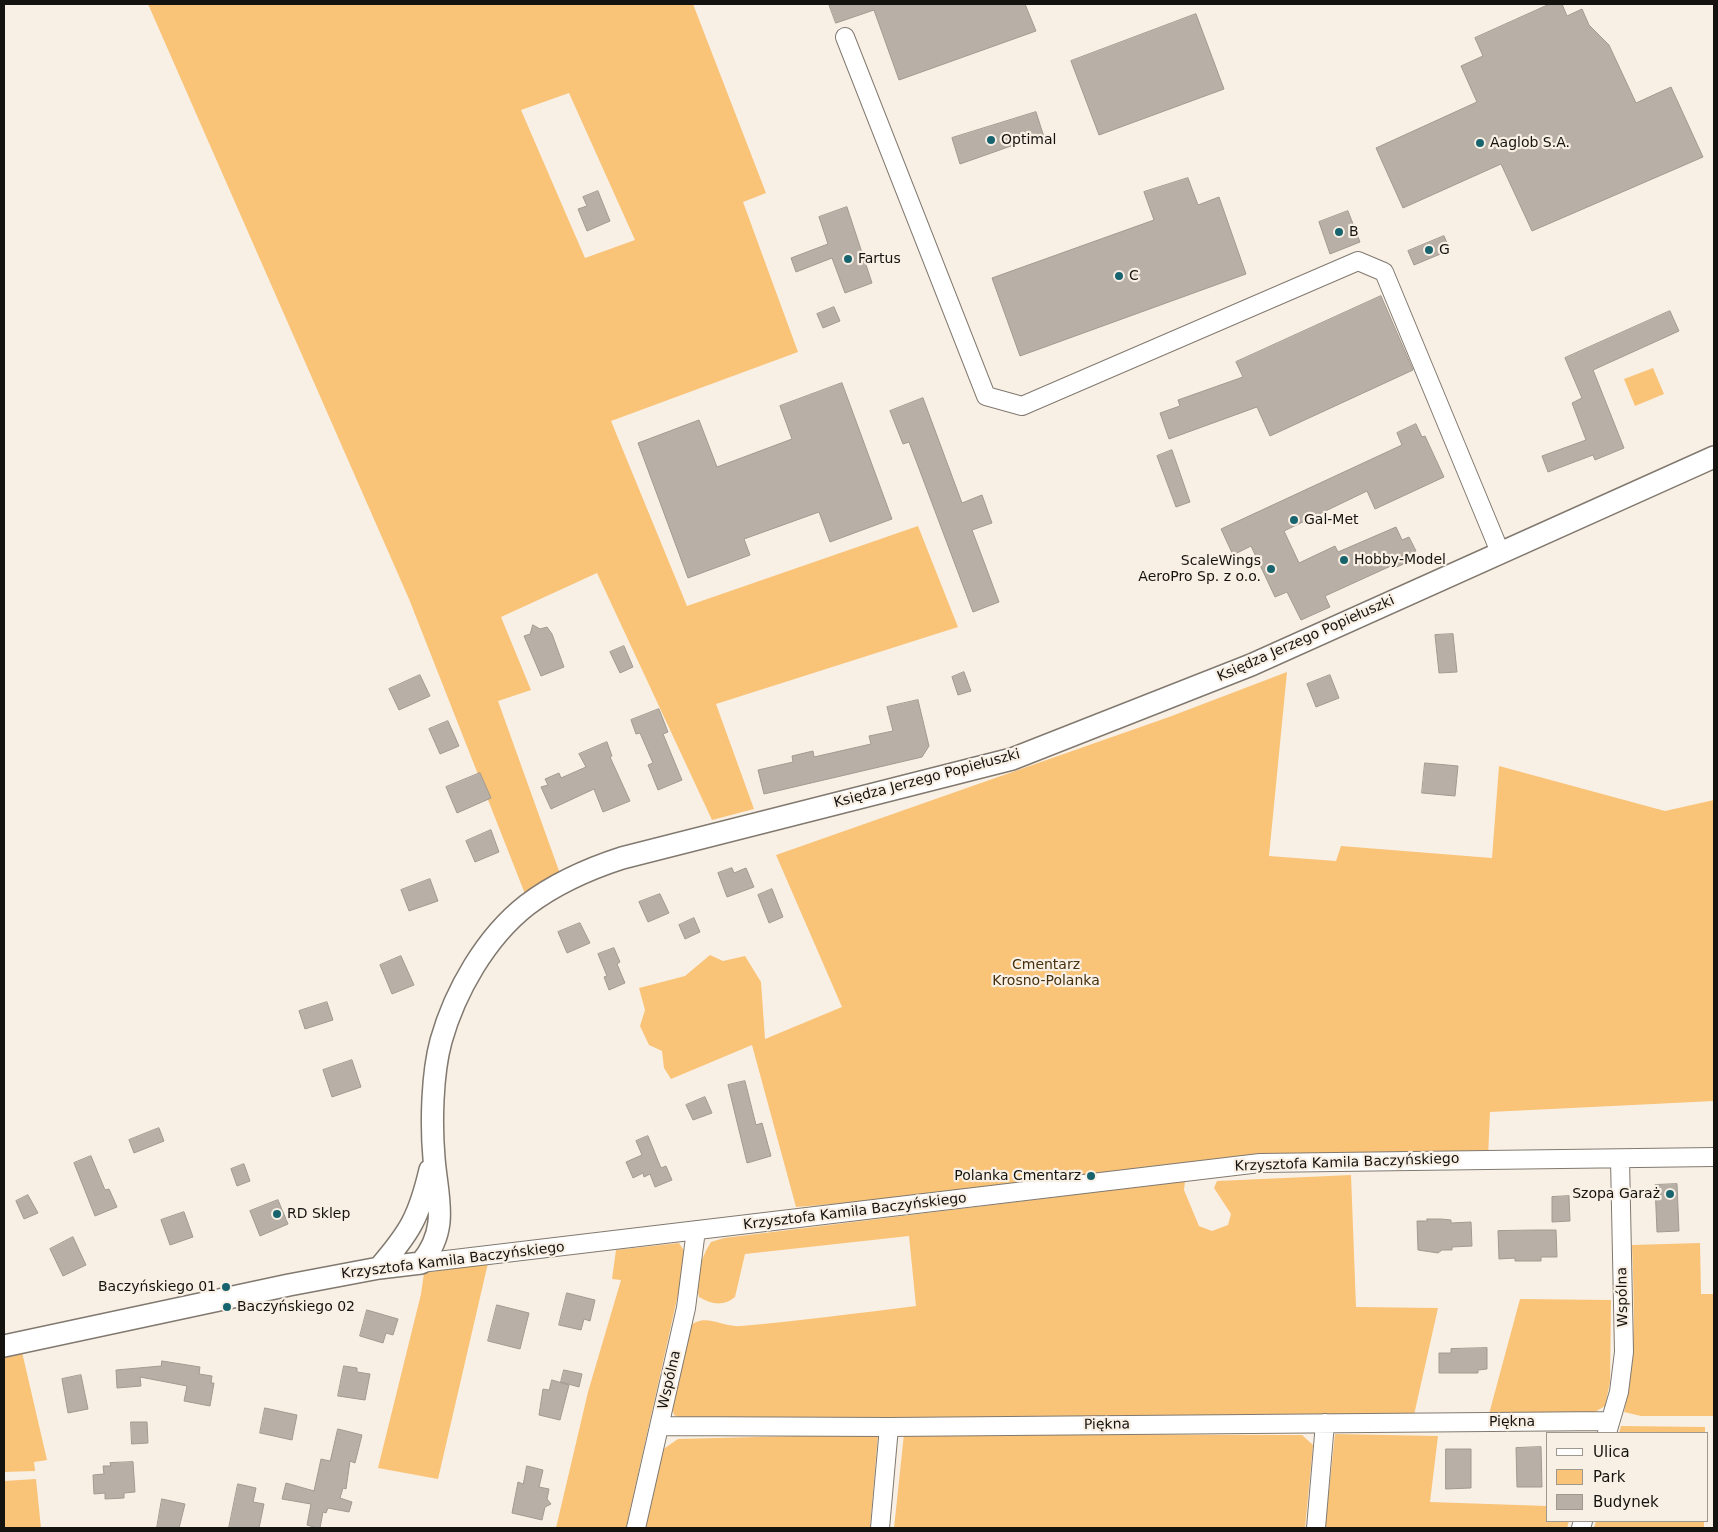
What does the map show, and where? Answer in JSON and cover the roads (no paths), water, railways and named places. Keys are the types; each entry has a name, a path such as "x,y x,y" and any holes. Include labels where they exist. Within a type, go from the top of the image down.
{"street":[{"path":"845,37 986,396 1022,406 1358,261 1384,272 1500,552"},
{"name":"Księdza Jerzego Popiełuszki","path":"438,1236 439,1194 434,1158 435,1076 441,1042 456,999 481,957 502,930 529,904 563,882 590,868 631,855 1012,759 1251,665 1714,456"},
{"name":"Krzysztofa Kamila Baczyńskiego","path":"4,1346 379,1268 1260,1163 1714,1157"},
{"name":"Księdza Jerzego Popiełuszki","path":"379,1268 400,1244 414,1221 422,1204 434,1158"},
{"name":"Wspólna","path":"1609,1427 1619,1392 1624,1352 1620,1159"},
{"path":"414,1221 416,1248 420,1263"},
{"name":"Wspólna","path":"636,1528 686,1308 696,1230"},
{"path":"420,1263 430,1251 438,1236"},
{"path":"438,1236 444,1248 467,1257"},
{"path":"1316,1528 1325,1423"},
{"name":"Piękna","path":"659,1426 889,1427 1325,1423 1609,1427"},
{"path":"880,1528 889,1427"}],"place":[{"name":"Optimal","path":"991,140"},
{"name":"Aaglob S.A.","path":"1480,143"},
{"name":"B","path":"1339,232"},
{"name":"G","path":"1429,250"},
{"name":"Fartus","path":"848,259"},
{"name":"C","path":"1119,276"},
{"name":"Gal-Met","path":"1294,520"},
{"name":"Hobby-Model","path":"1344,560"},
{"name":"ScaleWings AeroPro Sp. z o.o.","path":"1271,569"},
{"name":"Polanka Cmentarz","path":"1091,1176"},
{"name":"Szopa Garaż","path":"1670,1194"},
{"name":"RD Sklep","path":"277,1214"},
{"name":"Baczyńskiego 01","path":"226,1287"},
{"name":"Baczyńskiego 02","path":"227,1307"}],"park label":[{"name":"Cmentarz Krosno-Polanka","path":"1046,974"}]}
